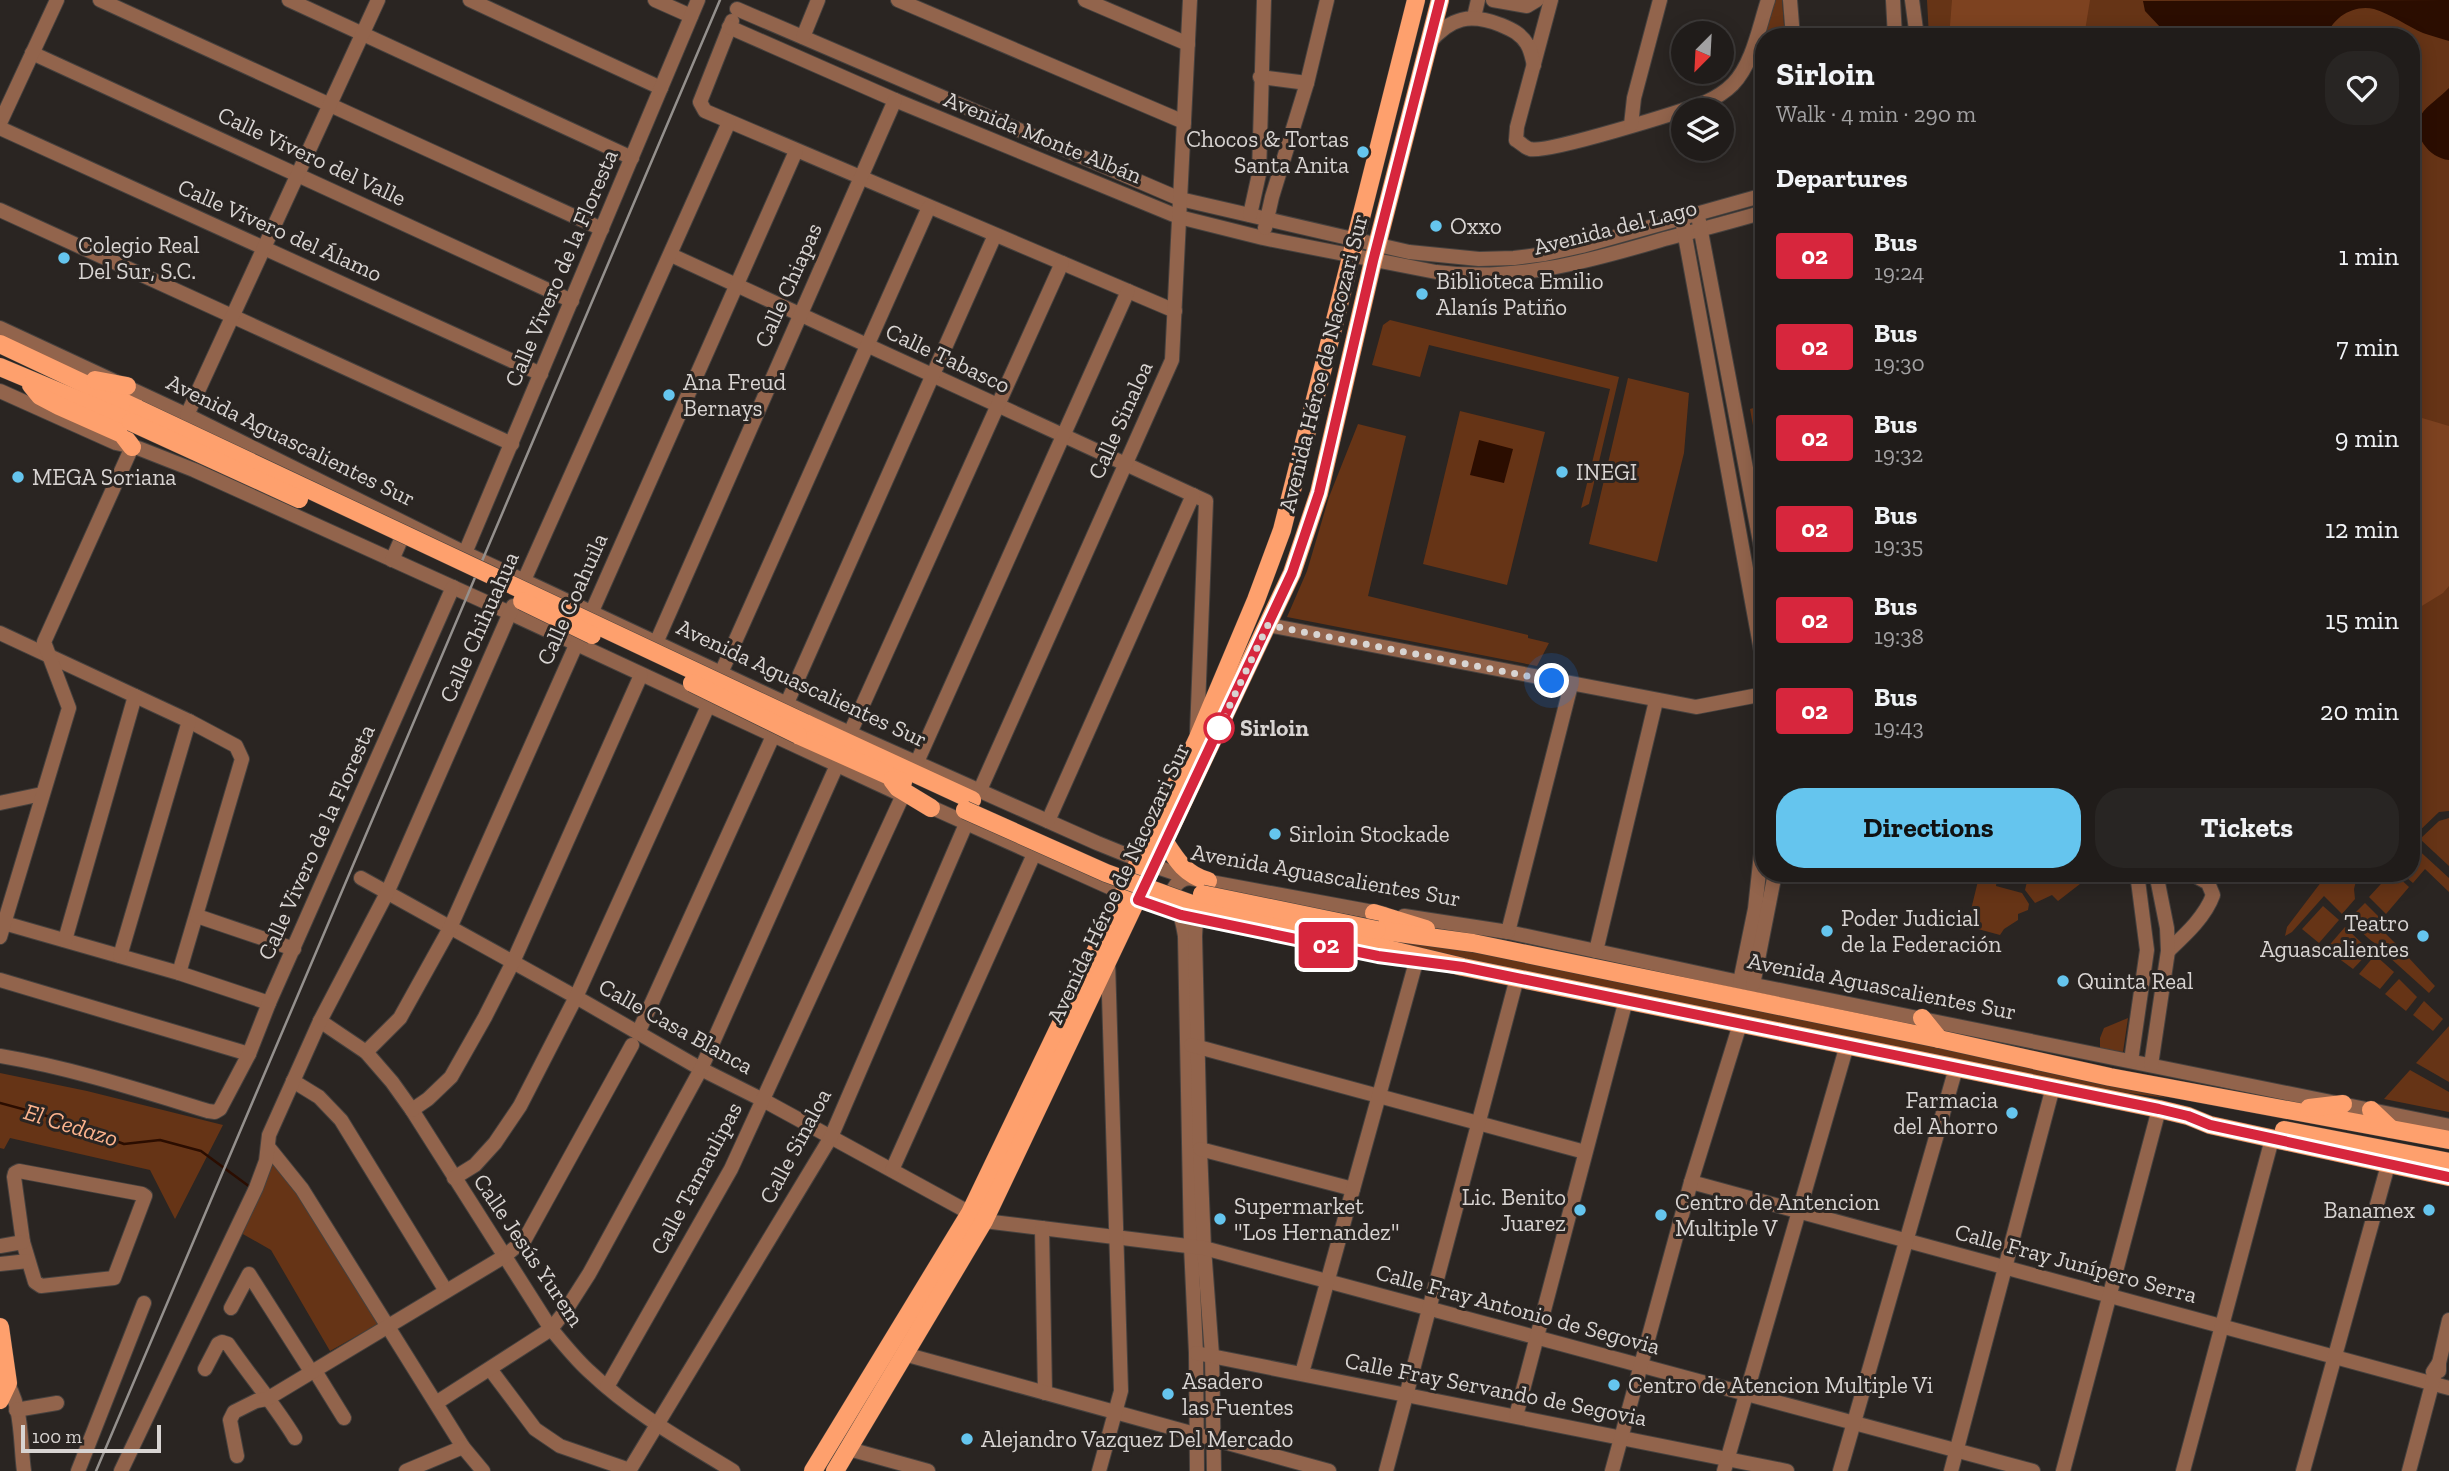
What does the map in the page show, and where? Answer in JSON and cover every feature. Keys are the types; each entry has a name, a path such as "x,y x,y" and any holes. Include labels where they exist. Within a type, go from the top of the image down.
{"main road":[{"name":"Avenida Héroe de Nacozari Sur","path":"835,1471 958,1264 977,1217 1146,863 1256,600 1282,530 1416,0"},
{"name":"Avenida Héroe de Nacozari Sur","path":"1146,863 1165,842 1292,573 1319,493 1375,253 1440,0"},
{"name":"Avenida Aguascalientes Sur","path":"0,344 68,375 135,415 891,770 971,806 1192,892 1374,929 1748,989 1938,1039 2110,1077 2198,1100 2449,1151"},
{"name":"Avenida Aguascalientes Sur","path":"0,367 135,415"},
{"path":"68,375 127,386"},
{"path":"24,377 40,396 122,434 132,447"},
{"path":"931,808 898,788 891,770 913,766 960,781"},
{"path":"1165,842 1182,867 1194,876 1208,881"},
{"name":"Avenida Héroe de Nacozari Sur","path":"813,1471 977,1217 1108,962 1131,896"},
{"name":"Avenida Aguascalientes Sur","path":"1374,929 1463,967 2159,1109 2210,1125 2449,1177"},
{"path":"1922,1018 1938,1039"},
{"name":"Avenida Aguascalientes Sur","path":"2110,1077 2449,1140"},
{"path":"2295,1110 2343,1104"},
{"path":"2371,1110 2391,1129"},
{"name":"Avenida Aguascalientes Sur","path":"2188,1116 2211,1115 2449,1162"},
{"path":"0,1327 4,1379 0,1401"}],"street":[{"path":"0,126 57,0"},
{"path":"100,0 602,229"},
{"path":"289,0 632,158"},
{"path":"187,415 378,0"},
{"path":"470,0 661,88"},
{"path":"655,0 691,16"},
{"name":"Calle Vivero de la Floresta","path":"465,553 698,0"},
{"path":"803,37 818,0"},
{"path":"898,0 1184,122"},
{"path":"1085,0 1188,44"},
{"name":"Calle Sinaloa","path":"630,1470 831,1137 971,806 1172,360 1190,0"},
{"path":"1250,215 1259,174 1264,0"},
{"path":"1263,238 1307,83 1327,0"},
{"path":"1474,17 1478,0"},
{"path":"1493,0 1532,3 1542,24"},
{"path":"1551,0 1542,24 1517,127 1517,139 1530,149 1549,148 1708,101 1733,83 1747,62 1755,38"},
{"path":"1631,125 1634,97 1660,0"},
{"path":"1759,28 1768,0"},
{"path":"1790,0 1792,28"},
{"path":"1894,0 1895,28"},
{"path":"1912,0 1916,28"},
{"path":"739,4 700,102 705,111 1175,311"},
{"name":"Avenida Monte Albán","path":"739,4 803,37 1180,199 1268,219 1353,248"},
{"path":"1426,47 1441,29 1462,19 1474,17 1516,31 1528,46 1534,65"},
{"path":"1516,31 1542,24"},
{"name":"Avenida Monte Albán","path":"729,27 895,100 1179,218 1263,238 1353,248"},
{"name":"Calle Vivero del Valle","path":"32,53 572,301"},
{"path":"1747,62 1755,59"},
{"path":"1260,77 1307,83"},
{"name":"Calle Chiapas","path":"656,643 895,100"},
{"name":"Calle Chihuahua","path":"121,1471 256,1188 269,1147 269,1135 320,1021 387,893 729,122"},
{"name":"Calle Vivero del Álamo","path":"0,126 541,374"},
{"name":"Calle Coahuila","path":"366,1052 400,1018 450,928 796,151"},
{"path":"1259,174 1279,176"},
{"name":"Avenida del Lago","path":"1375,253 1514,258 1583,246 1681,216 1755,197"},
{"path":"721,673 929,207"},
{"path":"0,210 512,444"},
{"path":"1697,213 1755,515"},
{"name":"Avenida del Lago","path":"1353,248 1459,275 1510,275 1575,265 1755,215"},
{"path":"1681,216 1755,618"},
{"path":"787,703 995,235"},
{"name":"Calle Tabasco","path":"671,255 1199,498"},
{"path":"850,733 1062,263"},
{"path":"917,762 1128,291"},
{"name":"Avenida Aguascalientes Sur","path":"0,328 187,415 465,553 850,733 960,781 971,806 1034,854 1181,915 1416,962 1463,967"},
{"name":"Avenida Aguascalientes Sur","path":"0,391 116,443 194,470 931,808 971,806 1048,821 1115,851 1189,878 1208,881 1374,929 1508,932 1748,989 1922,1018 2449,1126"},
{"path":"132,447 44,642 69,708 42,794 7,889 2,930 65,940 270,1003"},
{"path":"1196,740 1199,498"},
{"path":"1048,821 1199,498"},
{"path":"392,560 408,525"},
{"name":"Calle Vivero de la Floresta","path":"0,1056 59,1067 215,1112 220,1109 249,1054 453,587"},
{"path":"1268,625 1696,707 1755,696"},
{"path":"0,633 189,721 236,746 240,752 242,759 179,973"},
{"path":"412,1110 451,1077 485,1017 513,962 641,675"},
{"path":"1508,932 1571,685"},
{"path":"65,940 135,696"},
{"path":"1596,951 1656,701"},
{"path":"454,1178 475,1164 495,1143 520,1106 576,997 708,706"},
{"path":"121,956 189,721"},
{"path":"237,1456 231,1415 256,1401 267,1399 313,1372 505,1256 525,1239 635,1039 773,736"},
{"path":"436,1403 551,1329 589,1274 701,1069 837,765"},
{"path":"0,803 42,794"},
{"name":"Calle Tamaulipas","path":"607,1387 731,1169 903,795"},
{"path":"1105,885 1119,880 1124,869 1122,857 1115,851"},
{"path":"892,1170 1034,854"},
{"name":"Calle Casa Blanca","path":"360,878 576,997 635,1039 763,1100 977,1217"},
{"path":"1189,878 1180,879 1175,885 1172,897 1174,907 1181,915 1185,936 1200,1149 1197,1471"},
{"path":"1748,989 1758,882"},
{"path":"1748,989 1773,882"},
{"path":"2131,1061 2147,950 2138,882"},
{"path":"2151,1065 2168,951 2167,928 2158,882"},
{"path":"2168,951 2209,905 2213,895 2206,882"},
{"path":"197,916 294,948"},
{"path":"1196,918 1192,1045 1197,1247 1212,1355 1214,1471"},
{"path":"1099,1471 1121,1391 1108,962"},
{"path":"1301,1373 1416,962"},
{"path":"1385,1471 1517,978"},
{"path":"0,980 249,1054"},
{"path":"1516,1416 1626,1000"},
{"name":"Calle Jesús Yurem","path":"320,1021 366,1052 392,1082 551,1329 579,1362 657,1425 733,1471"},
{"path":"1612,1471 1691,1182 1740,1024"},
{"path":"1192,1045 1584,1152"},
{"path":"1726,1465 1847,1045"},
{"path":"1840,1471 1956,1068"},
{"path":"293,1081 319,1097 341,1120 446,1291"},
{"path":"1951,1471 2053,1087"},
{"path":"2063,1471 2159,1109"},
{"path":"2183,1471 2272,1139"},
{"path":"269,1147 302,1189 463,1447 483,1471"},
{"path":"1200,1149 1353,1189"},
{"path":"2303,1471 2388,1165"},
{"path":"19,1171 145,1196 114,1278 41,1286 35,1282 28,1261 23,1242 15,1173 19,1171"},
{"name":"Calle Fray Junípero Serra","path":"1691,1182 2335,1357 2435,1374 2449,1388"},
{"name":"Calle Fray Antonio de Segovia","path":"977,1217 1042,1228 1197,1247 2033,1471"},
{"path":"1042,1228 1045,1393"},
{"path":"0,1246 23,1242"},
{"path":"0,1264 28,1261"},
{"path":"231,1308 249,1274 344,1418"},
{"path":"78,1471 145,1303"},
{"path":"2409,1471 2449,1320"},
{"path":"205,1369 218,1344 228,1344 267,1399 277,1408 296,1438"},
{"name":"Calle Fray Servando de Segovia","path":"1196,1353 1621,1438 1726,1465 1787,1471"},
{"path":"904,1354 1329,1471"},
{"path":"490,1369 535,1429 560,1446 630,1470"},
{"path":"4,1379 16,1410 24,1471"},
{"path":"16,1410 57,1403"},
{"path":"406,1471 463,1447"},
{"path":"849,1449 928,1471"}],"shaded area":[{"path":"1772,0 1782,0 1784,28 1764,28"},
{"path":"1927,0 2449,0 2449,811 2439,812 2420,830 2420,28 1929,28"},
{"path":"1952,0 2090,0 2085,28 1950,26"},
{"path":"2449,0 2449,41 2423,33 2420,28 2414,28 2387,14 2366,8 2344,14 2330,28 2161,28 2145,11 2143,1"},
{"path":"2449,88 2449,160 2435,155 2420,138 2420,119 2424,111"},
{"path":"1390,320 1619,377 1589,504 1581,508 1610,389 1429,345 1420,377 1372,365 1383,325"},
{"path":"1628,378 1689,393 1684,453 1657,562 1589,544"},
{"path":"1755,408 1755,436 1750,409"},
{"path":"1460,411 1545,432 1507,585 1423,564"},
{"path":"2420,417 2449,426 2449,586 2443,593 2420,607"},
{"path":"1358,424 1406,436 1368,596 1528,635 1528,638 1549,643 1537,666 1287,617 1307,571 1329,497"},
{"path":"1479,440 1513,449 1504,483 1470,475"},
{"path":"2449,818 2449,866 2420,839 2439,821"},
{"path":"2420,851 2449,878 2449,892 2425,869 2420,875"},
{"path":"1978,882 1996,882 1996,886 2022,893 2029,904 2028,910 2018,914 2018,920 2000,935 1967,926"},
{"path":"2027,882 2083,882 2058,901 2052,895 2035,903 2025,890"},
{"path":"2321,882 2356,882 2355,899 2342,914 2324,896 2292,932 2285,936 2287,927"},
{"path":"2383,882 2404,882 2409,887 2386,914 2369,897"},
{"path":"2365,903 2382,920 2378,926 2402,950 2378,945 2349,919"},
{"path":"2323,906 2339,920 2319,943 2302,929"},
{"path":"2345,927 2370,951 2353,969 2326,949"},
{"path":"1374,938 1466,949 2077,1074 2167,1098 2074,1086 1456,960"},
{"path":"2375,955 2394,972 2380,989 2359,974"},
{"path":"2388,956 2407,956 2435,986 2429,993"},
{"path":"2399,979 2417,997 2406,1011 2385,994"},
{"path":"2424,1001 2443,1019 2433,1031 2413,1015"},
{"path":"2128,1018 2123,1052 2100,1049 2104,1028"},
{"path":"2449,1026 2449,1082 2416,1063"},
{"path":"2410,1070 2449,1092 2449,1112 2384,1099"},
{"path":"0,1073 87,1091 223,1125 175,1219 150,1170 10,1138 4,1149 0,1148"},
{"path":"273,1163 294,1190 378,1324 330,1351 271,1250 241,1233"}],"waterway":[{"name":"El Cedazo","path":"0,1103 41,1114 124,1144 160,1140 201,1151 250,1187"}],"railway":[{"path":"96,1471 720,0"}],"bus line":[{"name":"02","path":"1440,0 1373,261 1319,493 1292,573 1138,900 1181,915 1378,956 1463,967 2159,1109 2210,1125 2449,1177"}],"place":[{"name":"Chocos & Tortas Santa Anita","path":"1363,152"},
{"name":"Oxxo","path":"1436,226"},
{"name":"Colegio Real Del Sur, S.C.","path":"64,258"},
{"name":"Biblioteca Emilio Alanís Patiño","path":"1422,294"},
{"name":"Ana Freud Bernays","path":"669,395"},
{"name":"INEGI","path":"1562,472"},
{"name":"MEGA Soriana","path":"18,477"},
{"name":"Sirloin","path":"1219,728"},
{"name":"Sirloin Stockade","path":"1275,834"},
{"name":"Poder Judicial de la Federación","path":"1827,931"},
{"name":"Teatro Aguascalientes","path":"2423,936"},
{"name":"Quinta Real","path":"2063,981"},
{"name":"Farmacia del Ahorro","path":"2012,1113"},
{"name":"Lic. Benito Juarez","path":"1580,1210"},
{"name":"Banamex","path":"2429,1210"},
{"name":"Centro de Antencion Multiple V","path":"1661,1215"},
{"name":"Supermarket \"Los Hernandez\"","path":"1220,1219"},
{"name":"Centro de Atencion Multiple Vi","path":"1614,1385"},
{"name":"Asadero las Fuentes","path":"1168,1394"},
{"name":"Alejandro Vazquez Del Mercado","path":"967,1439"}],"route":[{"path":"1219,728 1268,625 1552,681"}]}
